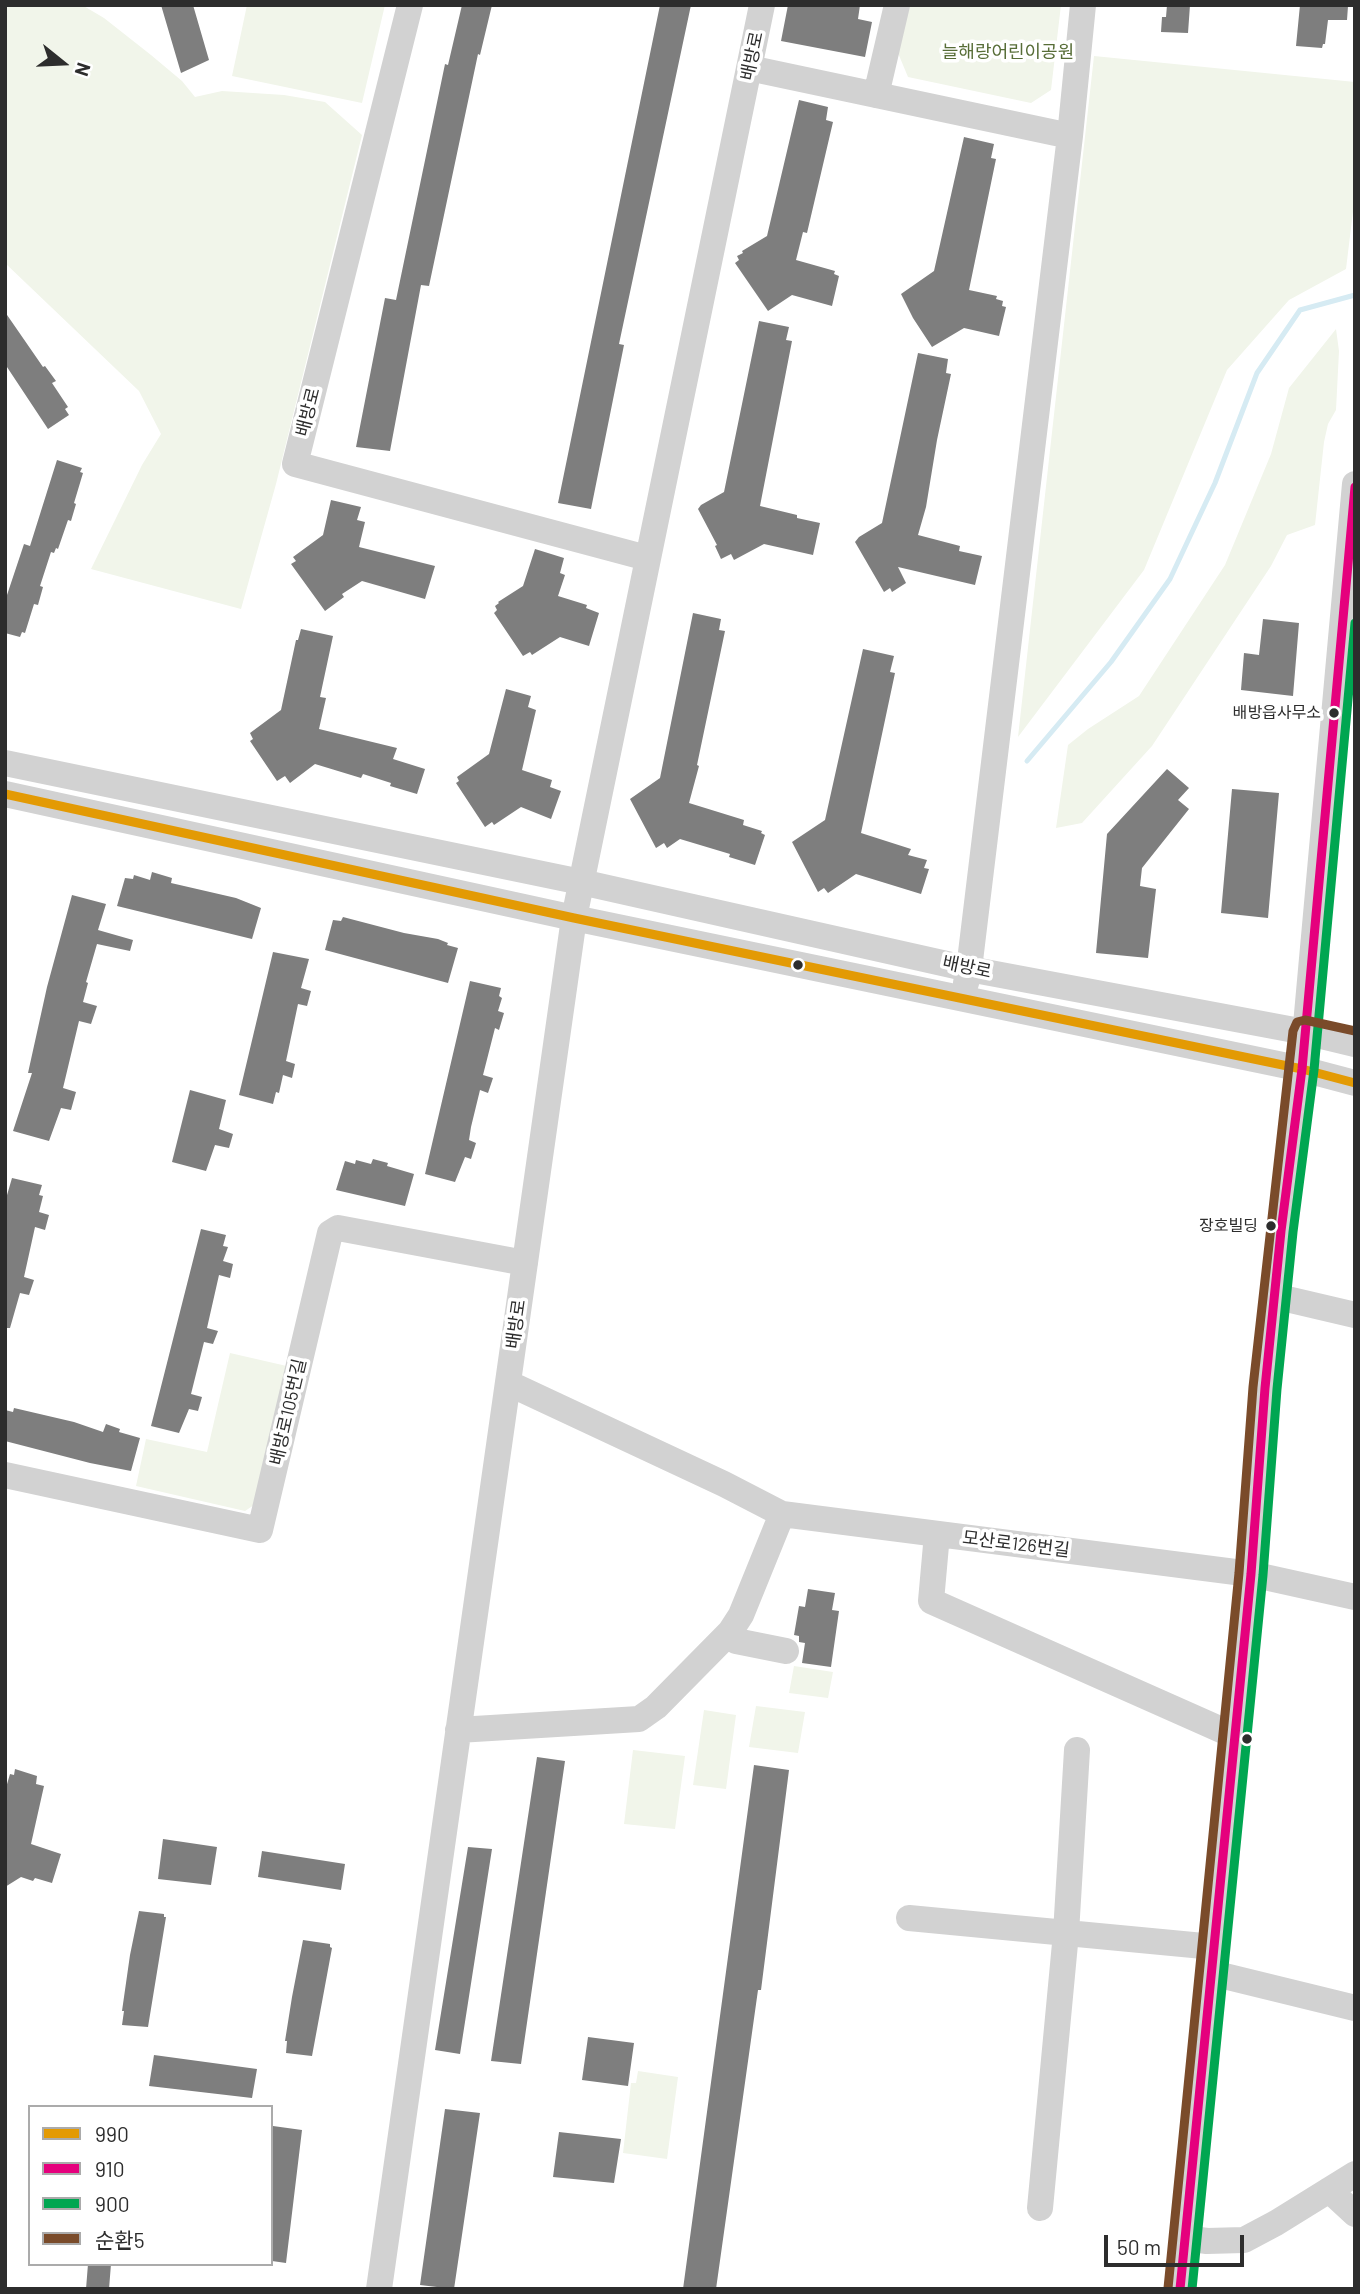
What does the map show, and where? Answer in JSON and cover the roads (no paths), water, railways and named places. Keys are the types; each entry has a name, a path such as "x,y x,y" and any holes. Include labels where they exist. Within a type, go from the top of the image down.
{"street":[{"name":"배방로","path":"410,5 295,464 647,558"},
{"name":"배방로","path":"379,2289 574,918 762,5"},
{"path":"876,95 897,5"},
{"path":"962,998 970,968 1070,136 1083,5"},
{"path":"749,68 1070,136"},
{"path":"1180,2289 1251,1574 1274,1296 1306,1032 1350,569 1355,484"},
{"name":"배방로","path":"5,763 581,882 970,968 1306,1032 1355,1044"},
{"name":"배방로","path":"5,794 574,918 1302,1069 1355,1083"},
{"name":"배방로105번길","path":"5,1475 260,1530 330,1233 338,1228 525,1263"},
{"path":"1274,1296 1355,1314"},
{"name":"모산로126번길","path":"508,1383 782,1514 1251,1574 1355,1597"},
{"path":"458,1730 639,1719 656,1707 730,1632 741,1615 782,1514"},
{"path":"937,1534 931,1601 1235,1736"},
{"path":"730,1632 736,1641 786,1651"},
{"path":"1040,2208 1066,1933 1077,1750"},
{"path":"909,1918 1066,1933 1213,1960 1355,2008"},
{"path":"1185,2238 1207,2241 1244,2240 1355,2174"},
{"path":"1329,2190 1355,2214"}],"waterway":[{"path":"1027,761 1111,662 1170,579 1215,483 1257,373 1300,310 1355,295"}],"place":[{"name":"배방읍사무소","path":"1334,713"},
{"name":"장호빌딩","path":"1271,1226"}],"park label":[{"name":"늘해랑어린이공원","path":"1008,52"}]}
